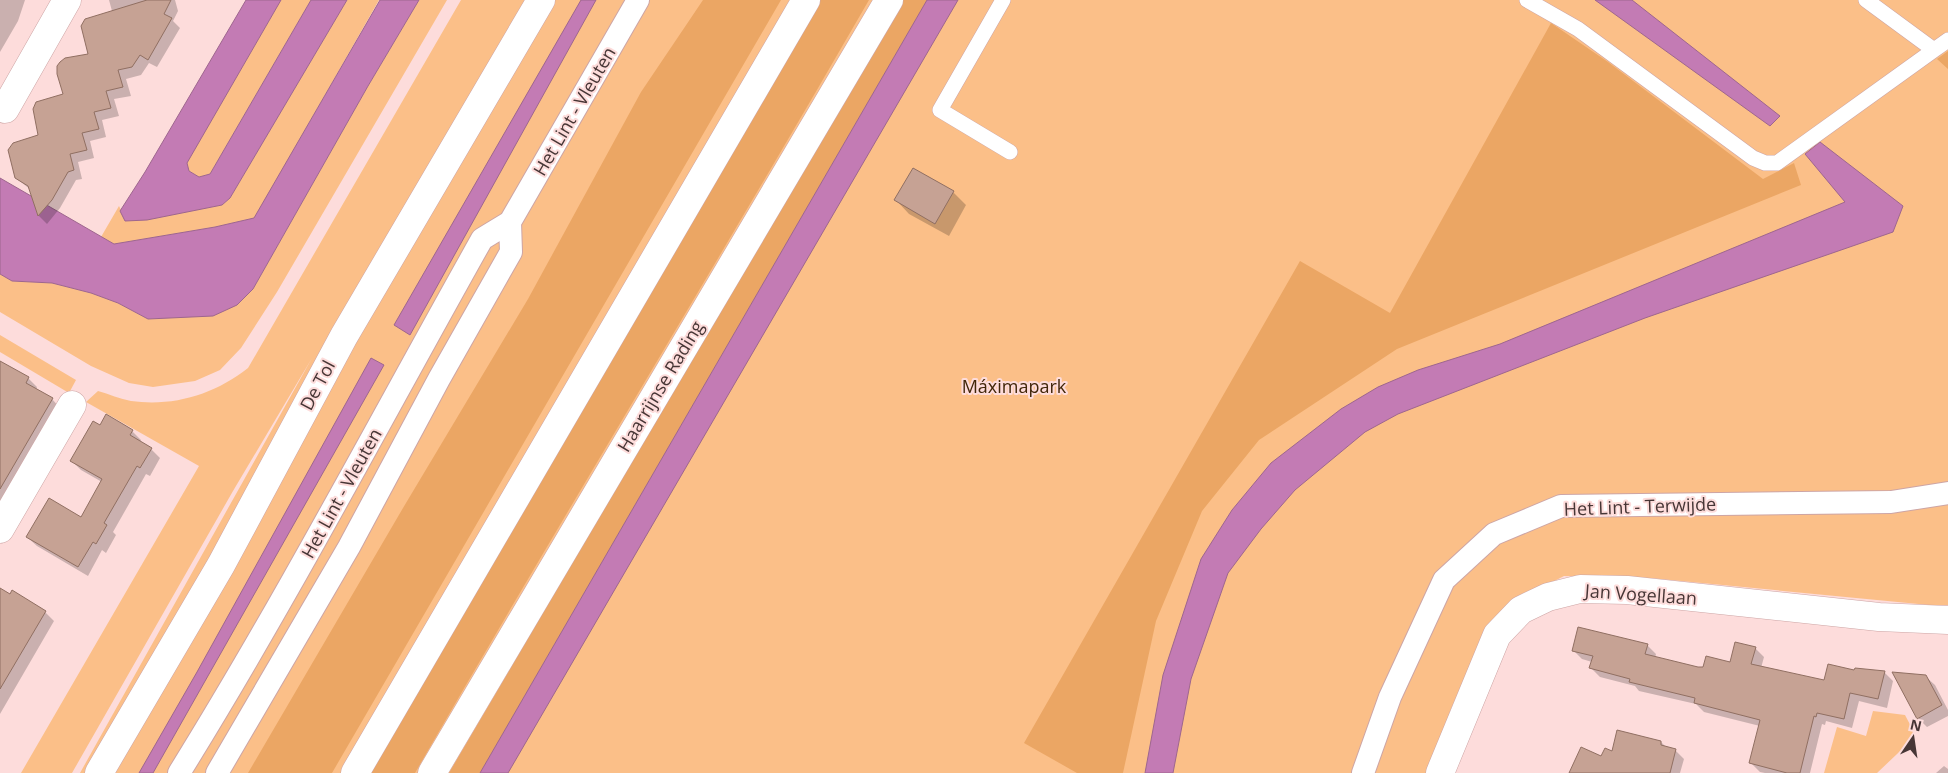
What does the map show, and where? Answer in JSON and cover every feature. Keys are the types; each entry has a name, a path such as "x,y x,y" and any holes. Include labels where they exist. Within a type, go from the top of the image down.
{"main road":[{"path":"0,106 5,109 67,0"},
{"name":"De Tol","path":"99,773 221,564 344,336 541,0"},
{"path":"355,773 806,0"},
{"name":"Haarrijnse Rading","path":"432,773 889,0"},
{"path":"0,529 72,405"},
{"name":"Jan Vogellaan","path":"1440,773 1497,635 1521,610 1548,596 1580,589 1627,590 1879,617 1948,620"}],"street":[{"name":"Het Lint - Vleuten","path":"178,773 206,730 321,529 482,239 510,222 638,0"},
{"name":"Het Lint - Vleuten","path":"217,773 349,547 510,252 510,222"},
{"path":"408,371 439,379"},
{"name":"Het Lint - Terwijde","path":"1364,773 1390,697 1444,580 1494,534 1561,506 1890,502 1948,493"},
{"path":"321,529 349,547"},
{"path":"206,730 232,747"}],"lane":[{"path":"1003,0 940,110 1010,152"},
{"path":"1527,0 1578,29 1752,158 1765,163 1777,163 1948,40"},
{"path":"1871,1 1934,50"}],"green space":[{"path":"281,0 311,0 210,174 199,177 189,171 186,163"},
{"path":"347,0 379,0 255,218 215,227 114,244 101,237 119,206 126,220 222,205 230,198"},
{"path":"419,0 447,0 277,292 241,348 220,370 195,381 153,387 129,383 91,366 0,312 0,274 12,281 52,283 91,293 118,303 148,319 178,317 237,305 253,289"},
{"name":"Máximapark","path":"461,0 1948,0 1948,605 1929,605 1650,578 1564,576 1514,602 1486,630 1451,709 1428,773 80,773 312,358 233,491 72,773 21,773 199,466 86,402 98,391 131,401 163,402 178,400 222,385 248,368"},
{"path":"0,335 76,380 69,393 0,352"},
{"path":"1873,711 1905,715 1916,736 1877,773 1824,773 1837,727 1866,736"}],"shaded area":[{"path":"246,0 281,0 187,163 189,171 199,177 210,174 311,0 347,0 230,198 222,205 147,220 125,221 120,211"},
{"path":"380,0 419,0 253,289 237,305 213,316 148,319 118,303 91,293 52,283 12,281 0,274 0,178 114,244 215,227 254,218"},
{"path":"581,0 596,0 410,335 394,325"},
{"path":"703,0 781,0 332,773 248,773 528,299 641,92"},
{"path":"820,0 869,0 415,773 371,773"},
{"path":"903,0 927,0 480,773 449,773"},
{"path":"927,0 958,0 508,773 480,773"},
{"path":"1595,0 1632,0 1780,116 1770,126"},
{"path":"1551,23 1608,62 1763,179 1794,163 1801,185 1397,349 1259,440 1202,511 1156,621 1123,773 1077,773 1024,743 1300,261 1390,313"},
{"path":"1948,51 1948,69 1937,59"},
{"path":"1820,142 1903,206 1893,232 1645,318 1398,414 1365,432 1295,490 1261,529 1228,573 1191,679 1173,773 1145,773 1163,675 1201,559 1232,510 1271,463 1341,409 1378,387 1418,370 1500,344 1845,202 1805,154"},
{"path":"371,358 384,365 153,773 139,773 197,672"}],"building":[{"path":"147,0 171,0 164,14 172,18 148,60 140,55 132,67 118,70 123,87 106,91 111,108 94,112 99,129 82,133 87,150 70,154 74,170 68,172 52,200 38,216 28,186 15,178 8,150 13,143 38,135 33,109 36,102 63,94 57,74 57,66 60,62 65,58 88,54 81,26 85,19"},
{"path":"913,168 954,191 935,224 894,200"},
{"path":"0,361 29,377 26,383 53,398 0,489"},
{"path":"106,414 133,430 130,435 152,448 140,468 137,466 104,523 107,525 96,544 93,542 78,567 26,537 49,498 81,517 102,479 70,461 93,421 100,425"},
{"path":"0,588 10,594 12,590 46,611 0,689"},
{"path":"1578,627 1648,644 1645,654 1698,667 1703,667 1706,656 1730,662 1735,642 1756,647 1751,664 1824,680 1828,664 1854,670 1855,668 1885,671 1878,699 1850,693 1844,719 1817,713 1816,717 1814,716 1800,773 1787,773 1749,763 1760,720 1694,703 1695,698 1629,682 1630,679 1589,668 1593,656 1572,651"},
{"path":"1892,672 1926,675 1942,705 1917,719"},
{"path":"1617,730 1661,741 1661,745 1676,749 1670,773 1569,773 1581,747 1601,756 1605,748 1612,751"}]}
